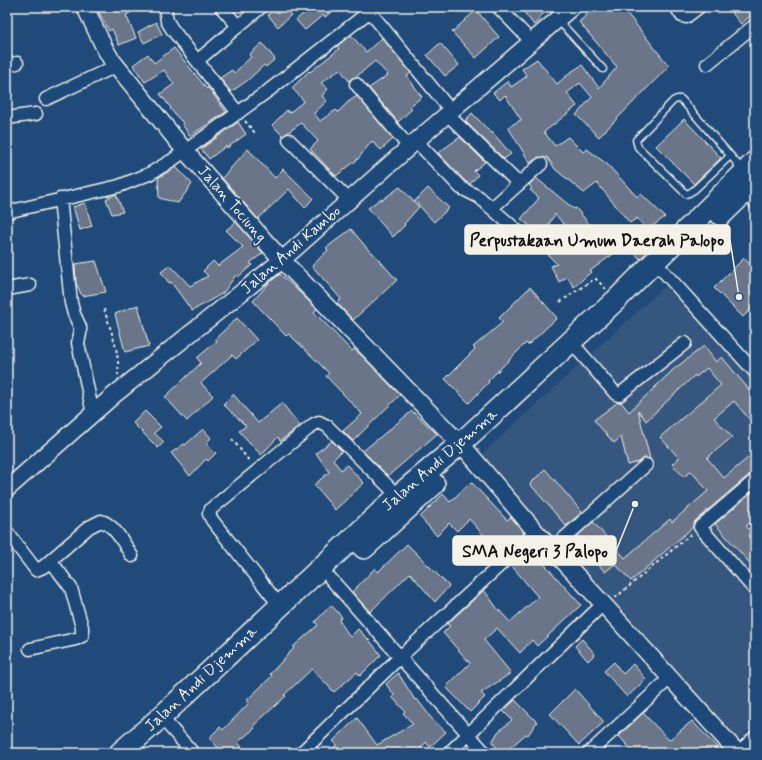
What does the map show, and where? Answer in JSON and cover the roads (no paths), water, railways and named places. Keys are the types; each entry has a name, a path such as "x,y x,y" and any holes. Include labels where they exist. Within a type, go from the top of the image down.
{"highway":[{"name":"Jalan Andi Djemma","path":"140,753 166,721 280,606 398,496 464,448 579,351 659,267 751,183"},
{"name":"Jalan Andi Djemma","path":"120,753 166,721 330,578 616,300 659,267"}],"street":[{"name":"Jalan Tociung","path":"85,7 104,47 116,66 186,152 282,260 464,448 536,532 738,753"},
{"path":"165,7 167,21 238,113"},
{"path":"221,7 238,26"},
{"path":"197,60 261,7"},
{"path":"498,7 532,42"},
{"name":"Jalan Andi Kambo","path":"7,489 114,395 282,260 413,144 572,7"},
{"path":"676,7 682,16 686,17 699,7"},
{"path":"7,212 102,190 130,182 149,174 186,152 238,113 368,9 450,113 519,184"},
{"path":"707,64 755,25"},
{"path":"46,100 116,66"},
{"path":"356,84 413,144 461,188 476,194 532,244"},
{"path":"7,118 36,114"},
{"path":"289,140 349,200"},
{"path":"492,208 542,164"},
{"path":"60,199 71,303 80,327 78,343 93,414"},
{"path":"659,267 755,372"},
{"path":"7,289 30,285"},
{"path":"579,351 616,394 619,395 685,343"},
{"path":"280,606 209,514 211,509 314,424 319,422 326,426 398,496"},
{"path":"552,549 646,465"},
{"path":"755,480 700,527 755,590"},
{"path":"7,532 36,570 43,567 89,527 101,521 108,524 114,530 132,556"},
{"path":"301,753 400,657 536,532"},
{"path":"30,649 80,638 82,633 82,627 71,588 50,561"},
{"path":"330,578 485,753"},
{"path":"449,753 604,605"},
{"path":"590,753 670,678"},
{"path":"166,721 193,753"},
{"path":"738,753 755,737"}],"lane":[{"path":"558,19 603,69"},
{"path":"730,156 694,190 689,194 686,194 638,147 636,140 673,101 679,99 683,101 730,156 751,183"}],"place":[{"name":"Perpustakaan Umum Daerah Palopo","path":"739,297"},
{"name":"SMA Negeri 3 Palopo","path":"635,504"}]}
